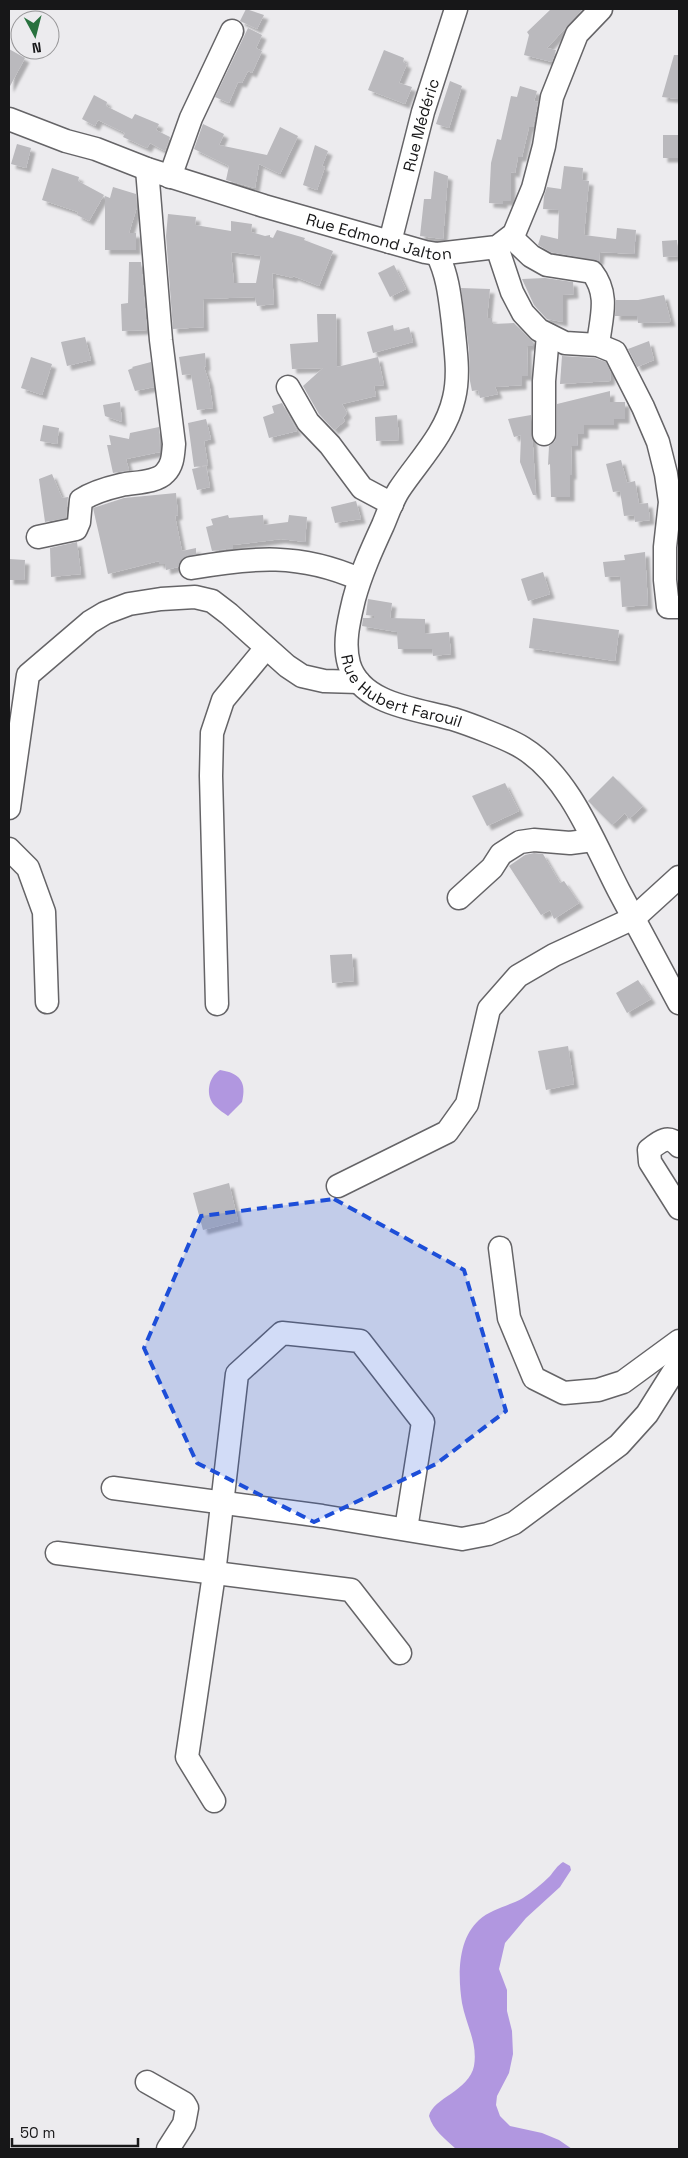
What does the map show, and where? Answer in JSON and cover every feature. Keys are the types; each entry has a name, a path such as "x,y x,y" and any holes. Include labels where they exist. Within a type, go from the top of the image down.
{"street":[{"name":"Rue Médéric","path":"390,242 424,112 456,9"},
{"path":"504,242 514,234 524,214 544,146 552,97 577,34 601,9"},
{"path":"170,176 191,118 232,31"},
{"name":"Rue Edmond Jalton","path":"9,119 66,141 96,149 147,170 390,242 437,254 504,242"},
{"path":"38,537 76,529 80,522 81,500 120,485 164,475 170,467 173,458 174,444 161,340 147,170"},
{"path":"504,242 512,292 523,313 539,330 565,343 598,345 615,352 643,407 658,442 666,474 670,502 665,547 664,580 668,607 679,607"},
{"path":"504,242 548,265 592,272 600,282 603,292 598,345"},
{"name":"Rue Hubert Farouil","path":"437,254 444,267 450,299 457,364 454,398 444,426 431,448 398,492 359,579 349,619 346,650 350,667 359,682 373,694 403,706 455,720 522,747 548,768 564,787 678,999"},
{"path":"544,434 544,381 548,335"},
{"path":"288,386 308,422 330,445 354,479 371,494 392,504"},
{"path":"192,568 223,563 285,559 336,568 359,579"},
{"path":"9,808 28,674 90,622 105,613 129,604 161,599 195,597 212,601 287,666 302,676 324,681 359,682"},
{"path":"217,1004 211,776 212,733 223,700 266,648"},
{"path":"459,898 492,868 501,854 520,842 534,840 570,843 593,840"},
{"path":"9,848 28,868 44,912 47,1002"},
{"path":"338,1186 447,1132 467,1104 489,1009 518,976 554,955 634,918 679,877"},
{"path":"678,1202 650,1162 649,1150 668,1139 679,1146"},
{"path":"500,1248 509,1318 534,1378 564,1393 598,1390 623,1382 679,1341"},
{"path":"214,1801 186,1757 214,1574 236,1374 282,1332 360,1341 423,1422 406,1529"},
{"path":"113,1488 406,1529 462,1539 488,1534 514,1523 619,1445 647,1414 679,1363"},
{"path":"57,1554 352,1590 400,1653"},
{"path":"147,2082 184,2104 187,2108 184,2124 168,2149"}],"highlighted area":[{"path":"334,1199 464,1270 506,1411 436,1464 314,1522 197,1463 144,1348 201,1216"}],"shaded area":[{"path":"220,1070 233,1073 243,1084 242,1102 228,1116 215,1106 209,1092 213,1077"},
{"path":"563,1862 570,1866 571,1870 560,1887 526,1918 505,1943 499,1969 507,1990 507,2011 512,2031 513,2054 509,2073 497,2096 496,2105 500,2116 510,2126 542,2133 559,2140 572,2149 456,2149 436,2130 429,2116 437,2104 465,2082 471,2075 474,2066 474,2050 462,2003 460,1982 463,1948 472,1928 479,1920 495,1910 523,1898 544,1882"}],"building":[{"path":"246,9 264,15 257,29 240,21"},
{"path":"551,9 583,9 547,48 556,50 552,62 524,55 529,35 527,32"},
{"path":"248,28 262,35 256,48 262,51 252,73 248,71 242,83 238,82 229,103 215,97"},
{"path":"9,49 10,60 24,60 9,88"},
{"path":"384,50 404,58 403,62 407,64 399,83 412,87 405,104 368,90"},
{"path":"674,55 679,55 678,99 662,97"},
{"path":"450,81 462,86 449,128 436,124"},
{"path":"520,86 537,91 534,101 538,102 533,127 529,127 522,157 518,157 515,173 511,172 511,201 503,201 503,204 489,203 491,163 497,139 501,140 511,96 517,97"},
{"path":"94,95 107,102 106,106 132,119 135,114 159,124 156,130 170,137 165,151 150,143 147,148 123,137 125,133 98,120 95,126 82,119"},
{"path":"203,124 224,134 219,145 267,155 280,127 298,136 280,174 259,164 255,188 226,180 229,166 194,149"},
{"path":"663,135 679,135 679,158 663,158"},
{"path":"17,144 31,148 26,168 11,164"},
{"path":"315,145 328,151 322,166 325,167 317,190 303,185"},
{"path":"564,166 583,168 582,180 589,181 584,235 616,239 617,228 636,230 634,254 600,252 599,261 551,252 538,245 541,235 558,239 559,210 543,209 544,196 547,187 561,189"},
{"path":"52,168 79,177 78,181 104,195 89,221 77,215 78,212 42,200"},
{"path":"434,171 448,176 443,239 420,236 424,199 431,199"},
{"path":"113,187 136,194 137,207 129,233 136,233 136,250 105,250 105,196 110,198"},
{"path":"168,214 196,217 195,225 231,231 231,221 252,224 251,232 265,236 270,235 273,238 277,230 305,238 304,240 333,251 319,286 293,276 293,278 272,273 274,304 257,306 255,297 203,299 204,327 173,329 166,236","holes":["231,252 261,256 256,283 234,283"]},
{"path":"677,240 678,256 663,257 662,241"},
{"path":"129,262 141,262 147,330 122,331 121,304 128,303"},
{"path":"394,265 406,289 390,297 378,273"},
{"path":"545,278 573,282 574,294 563,295 563,322 547,319 534,305 522,279"},
{"path":"461,288 490,289 487,318 492,318 492,324 514,323 533,342 533,346 527,346 528,376 522,376 522,385 495,387 498,394 480,398 478,390 472,391"},
{"path":"664,295 671,322 638,323 637,316 615,316 616,300 638,300"},
{"path":"317,314 336,314 337,367 378,357 384,385 374,386 376,396 342,404 347,413 343,418 345,421 334,430 319,414 303,386 323,368 292,369 290,344 318,342"},
{"path":"393,325 394,331 409,327 413,342 373,353 367,332"},
{"path":"85,337 91,360 67,366 61,342"},
{"path":"649,341 654,360 637,367 628,349"},
{"path":"205,353 206,366 204,367 209,382 213,408 197,410 191,374 182,375 179,357"},
{"path":"562,356 595,358 606,362 611,373 610,381 560,384"},
{"path":"31,357 52,364 42,395 21,388"},
{"path":"151,362 154,387 135,391 128,370 132,367"},
{"path":"610,391 610,402 625,402 625,419 614,419 614,425 584,425 584,434 578,434 577,446 571,446 572,475 570,475 570,497 551,497 550,464 548,465 549,446 555,441 557,434 557,404"},
{"path":"120,402 122,422 105,416 103,405"},
{"path":"282,403 297,431 269,438 263,417 274,413 272,406"},
{"path":"397,415 399,440 376,441 375,417"},
{"path":"531,415 536,495 533,495 520,462 521,435 514,437 508,419"},
{"path":"206,419 211,439 204,441 208,465 194,467 188,423"},
{"path":"43,425 59,428 57,444 40,441"},
{"path":"159,427 160,452 126,459 129,470 113,473 107,445 111,445 109,435 129,439 130,433"},
{"path":"621,460 627,483 635,481 639,504 648,503 650,520 635,522 634,515 624,516 620,491 613,492 606,464"},
{"path":"206,466 210,487 197,490 192,469"},
{"path":"52,474 62,498 68,497 66,518 45,522 39,479"},
{"path":"176,493 178,515 175,516 182,551 196,548 196,554 183,558 178,567 166,570 165,564 159,564 159,561 108,574 93,508 124,498"},
{"path":"356,501 361,519 335,523 331,507"},
{"path":"228,515 229,518 263,515 264,525 288,522 289,515 307,517 305,542 281,539 233,545 233,548 212,551 206,527 213,525 211,519"},
{"path":"77,542 81,574 51,577 50,548"},
{"path":"645,552 648,605 622,607 620,576 605,577 603,562 625,560 624,555"},
{"path":"9,559 25,560 24,580 9,580"},
{"path":"543,572 550,594 528,601 521,579"},
{"path":"368,599 392,603 390,618 425,619 425,634 449,632 451,654 433,656 432,649 398,649 397,632 362,626 363,618 374,618 374,616 366,615"},
{"path":"533,618 619,630 615,661 529,648"},
{"path":"613,776 643,806 629,819 625,813 612,825 588,801"},
{"path":"505,783 519,811 487,826 472,796"},
{"path":"543,854 560,883 564,881 579,903 554,919 550,910 541,915 509,866 525,855"},
{"path":"352,954 354,981 332,983 330,955"},
{"path":"638,980 651,999 627,1013 616,993"},
{"path":"568,1046 574,1084 546,1090 538,1051"},
{"path":"229,1183 238,1221 203,1230 193,1193"}]}
